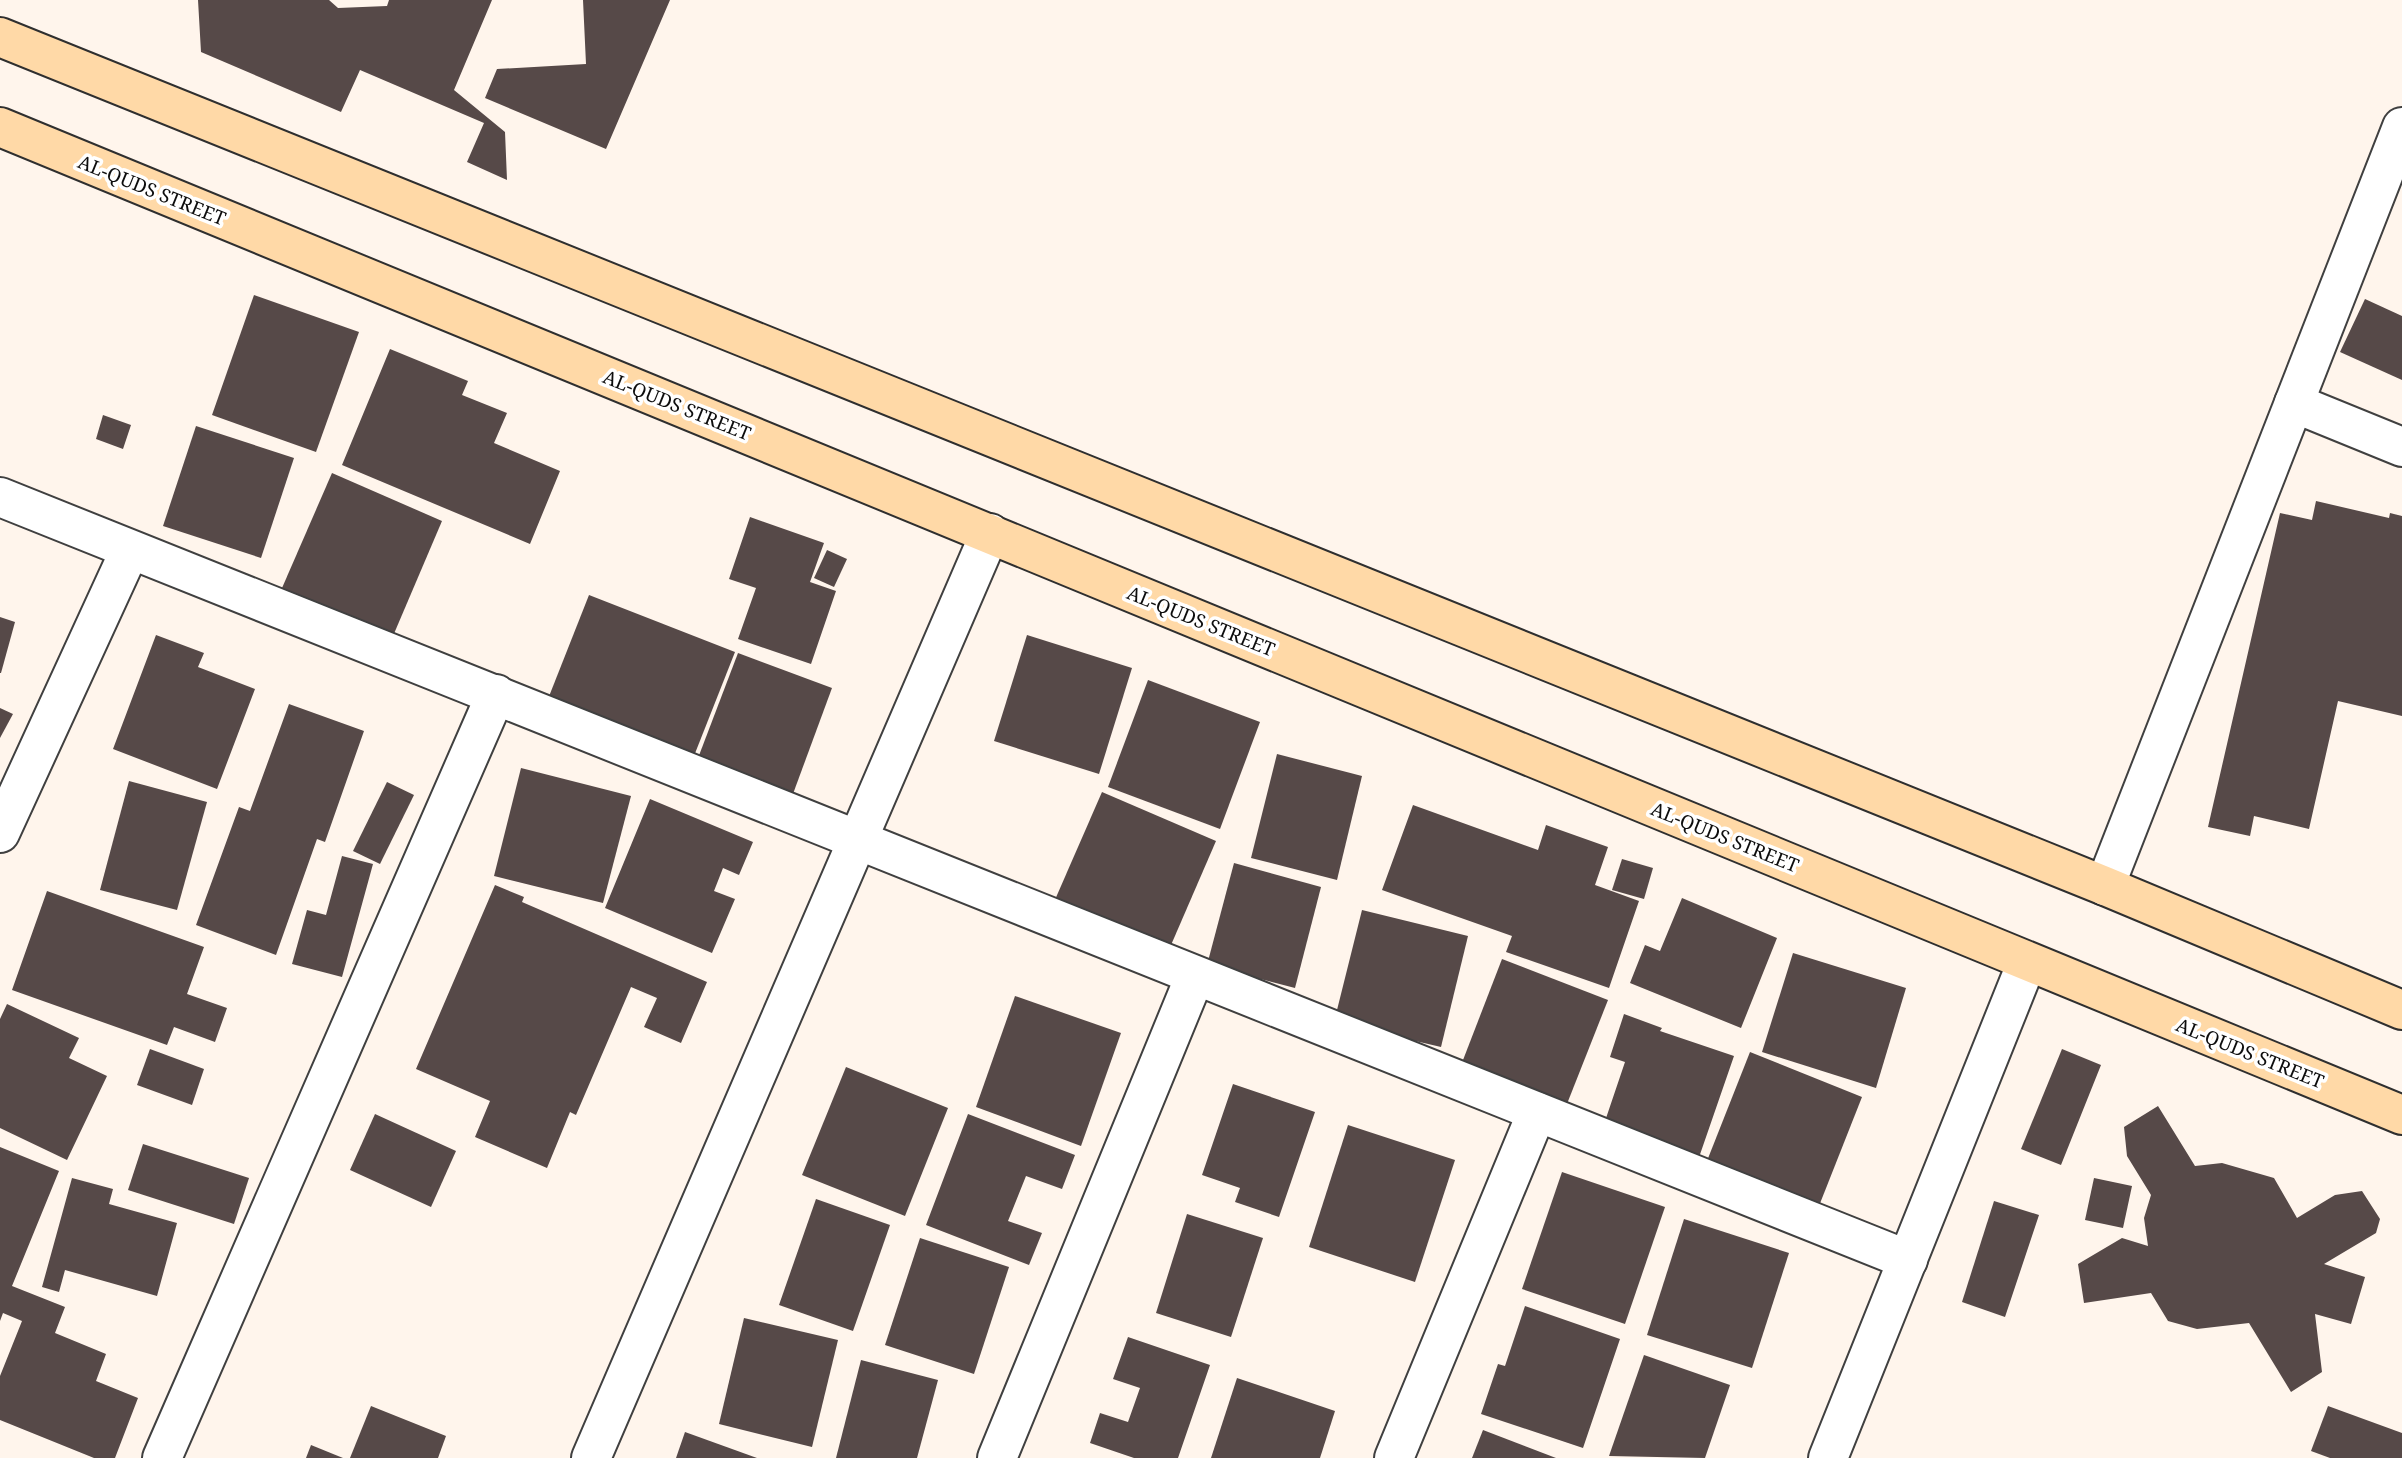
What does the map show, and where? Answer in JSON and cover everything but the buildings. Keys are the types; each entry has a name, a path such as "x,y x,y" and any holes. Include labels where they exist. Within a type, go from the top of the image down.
{"street":[{"path":"0,37 2105,886 2402,1010"},
{"name":"AL-QUDS STREET","path":"0,127 2402,1115"},
{"path":"2105,886 2402,127"},
{"path":"2294,403 2402,447"},
{"path":"0,497 1908,1260"},
{"path":"591,1458 990,533"},
{"path":"0,833 130,550"},
{"path":"162,1458 496,694"},
{"path":"1828,1458 2027,961"},
{"path":"996,1458 1195,976"},
{"path":"1394,1458 1538,1112"}]}
